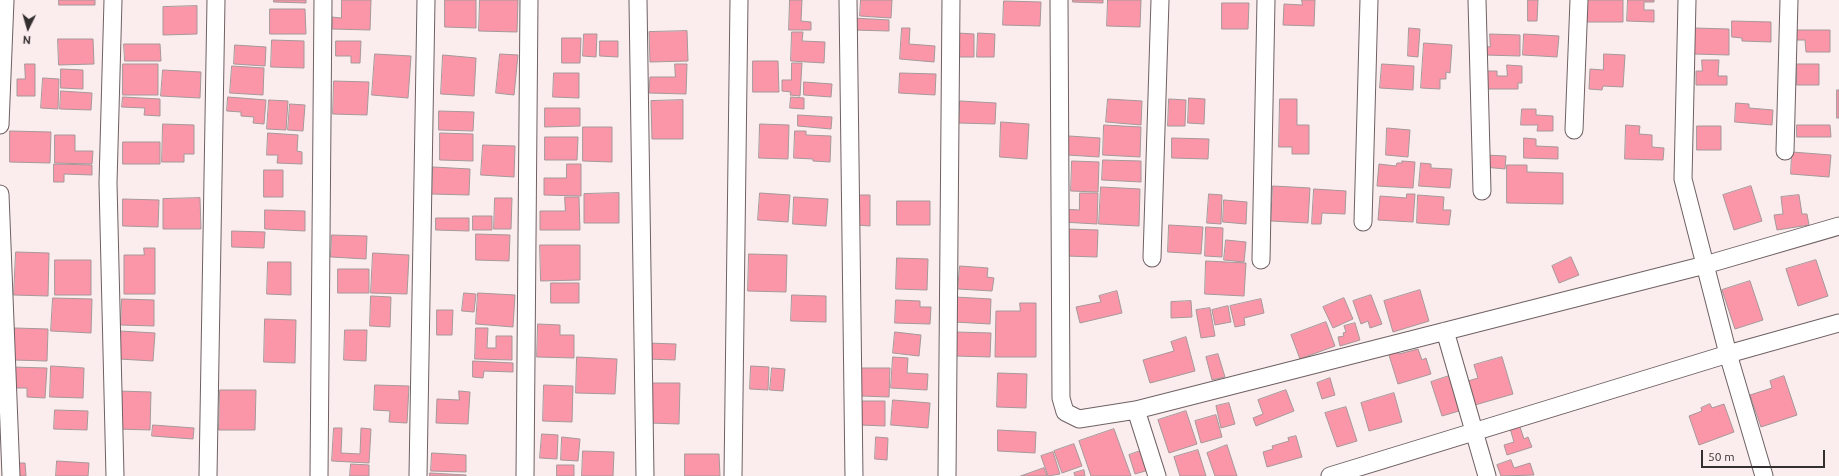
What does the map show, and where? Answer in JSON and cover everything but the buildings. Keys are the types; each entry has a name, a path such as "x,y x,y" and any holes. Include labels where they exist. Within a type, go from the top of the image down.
{"street":[{"path":"0,125 5,0"},
{"path":"113,0 108,183 115,476"},
{"path":"208,476 216,0"},
{"path":"319,476 323,0"},
{"path":"418,476 426,0"},
{"path":"525,476 529,0"},
{"path":"638,0 645,476"},
{"path":"733,476 739,0"},
{"path":"848,0 854,476"},
{"path":"946,476 951,0"},
{"path":"1059,0 1061,398 1065,412 1079,419 1136,410 1330,362 1444,331 1705,265 1839,226"},
{"path":"1152,258 1160,0"},
{"path":"1261,260 1266,0"},
{"path":"1363,222 1369,0"},
{"path":"1478,0 1482,191"},
{"path":"1574,130 1579,0"},
{"path":"1687,0 1683,180 1728,354 1764,476"},
{"path":"1785,151 1789,0"},
{"path":"0,194 12,476"},
{"path":"1330,476 1728,354 1839,323"},
{"path":"1444,331 1487,476"},
{"path":"1136,410 1157,476"}]}
